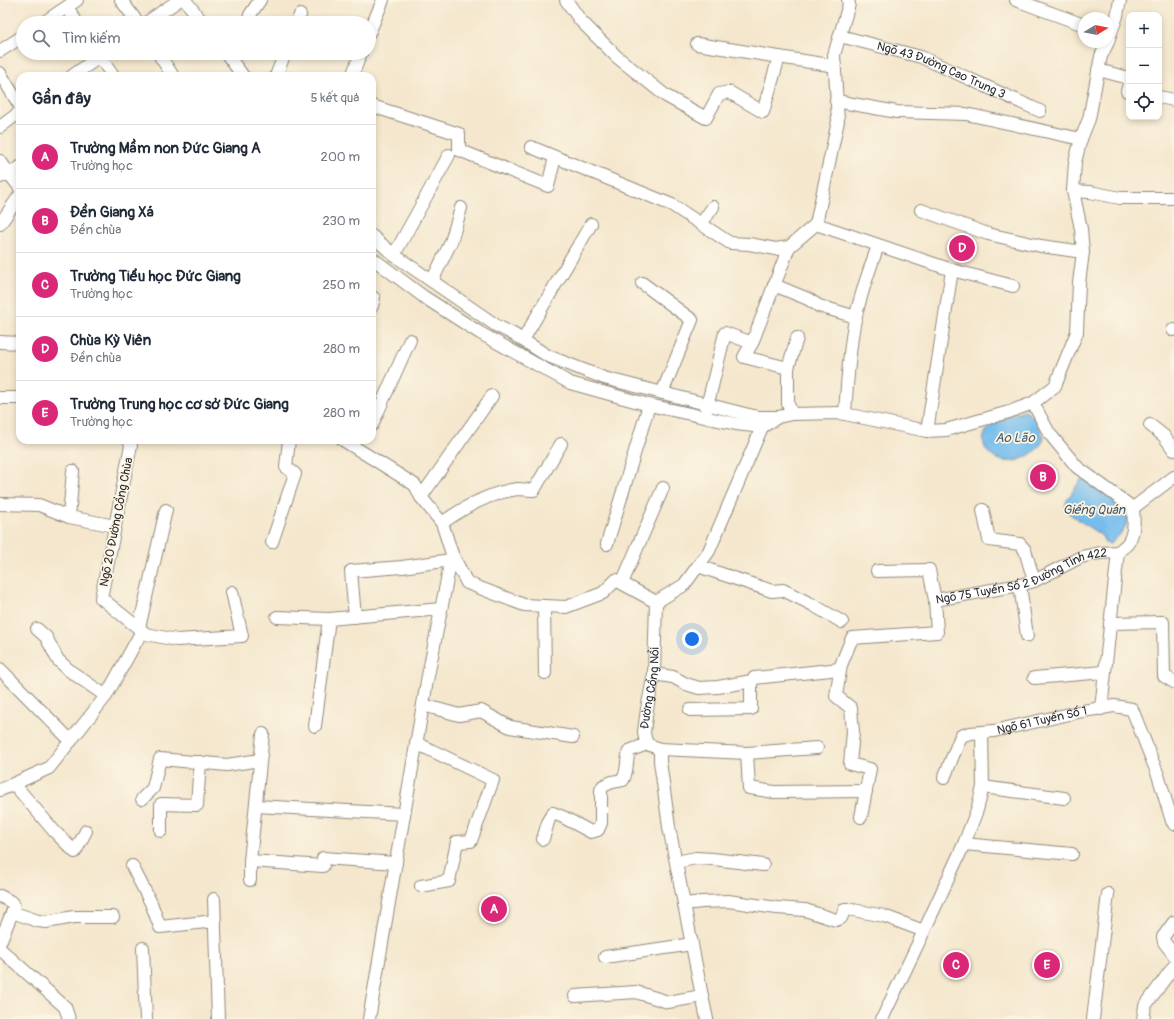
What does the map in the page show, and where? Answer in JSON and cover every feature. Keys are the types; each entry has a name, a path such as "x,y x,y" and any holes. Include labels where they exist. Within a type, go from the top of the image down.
{"street":[{"path":"121,0 133,16"},
{"path":"156,16 179,0"},
{"path":"185,0 198,16"},
{"path":"250,16 260,0"},
{"path":"376,16 383,0"},
{"path":"566,0 580,20 617,57 666,96 706,118 719,94 729,92 763,112 779,57"},
{"path":"531,147 672,205 730,243 749,244 776,249 789,246 816,224 838,121 834,55 849,4 848,0"},
{"path":"1016,0 1078,23"},
{"path":"1114,25 1120,0"},
{"path":"53,16 72,3 75,16"},
{"name":"Ngõ 43 Đường Cao Trung 3","path":"840,36 921,56 1040,111"},
{"path":"0,51 16,41"},
{"path":"696,44 835,66"},
{"path":"376,239 394,255 497,326 548,356 604,378 759,417 792,414 840,413 927,431 946,430 1009,412 1033,403 1055,386 1077,332 1079,283 1083,252 1081,229 1073,191 1075,162 1081,139 1089,119 1101,56 1105,48"},
{"path":"77,72 92,60"},
{"path":"104,60 111,72"},
{"path":"163,60 170,72"},
{"path":"231,60 240,72"},
{"path":"235,65 236,60"},
{"path":"278,72 282,60"},
{"path":"354,72 358,60"},
{"path":"1098,70 1126,77"},
{"path":"0,73 16,99"},
{"path":"1162,98 1174,100"},
{"path":"836,101 897,112 966,114 1081,139"},
{"path":"376,107 459,134 459,150 548,186 555,157"},
{"path":"0,127 16,115"},
{"path":"394,255 450,155"},
{"path":"0,161 5,176 16,185"},
{"path":"5,176 16,169"},
{"path":"1073,191 1090,192 1120,198 1174,198"},
{"path":"0,224 16,200"},
{"path":"701,224 713,207"},
{"path":"432,281 450,242 460,208"},
{"path":"921,210 988,234 1041,246 1083,252"},
{"path":"523,340 591,224"},
{"path":"816,224 952,270 1013,286"},
{"path":"788,368 744,357 752,344 789,246"},
{"path":"845,414 847,376 856,317 866,279 878,246"},
{"path":"376,261 424,297 480,333 570,382 649,406 704,416 736,424 762,426"},
{"path":"927,431 952,270"},
{"path":"642,283 696,318 662,393"},
{"path":"774,285 808,299 819,306 856,317"},
{"path":"704,416 725,333 752,344"},
{"path":"792,414 788,404 788,368 797,338"},
{"path":"376,416 410,340"},
{"path":"0,342 16,343"},
{"path":"422,497 492,396"},
{"path":"0,398 16,398"},
{"path":"1033,403 1049,433 1078,467 1133,508"},
{"path":"607,544 649,406"},
{"path":"363,445 415,485 422,497 442,523 451,557 467,584 524,605 566,607 603,593 616,580 656,602 684,585 710,551 762,426 778,416"},
{"path":"1150,425 1164,436 1174,450"},
{"name":"Ngõ 20 Đường Cổng Chùa","path":"131,444 101,598 146,634 177,640 242,636 232,592"},
{"path":"272,542 295,474 286,467 289,444"},
{"path":"442,523 461,509 496,494 518,489 534,490 561,444"},
{"path":"69,517 73,471"},
{"path":"1133,508 1174,476"},
{"path":"622,583 663,488"},
{"path":"0,504 39,505 69,517 115,526"},
{"path":"1101,709 1118,552 1128,543 1133,528 1133,508"},
{"path":"0,790 49,768 106,696 141,630 166,510"},
{"path":"983,510 989,540 1020,544 1025,550 1034,581"},
{"name":"Ngõ 75 Tuyến Số 2 Đường Tỉnh 422","path":"877,571 929,570 934,600 1020,585 1034,581 1081,557 1100,553 1118,552"},
{"path":"369,1019 416,743 451,557"},
{"path":"355,617 351,571 402,567 451,557"},
{"path":"698,566 772,591 783,590 842,622"},
{"path":"1020,585 1027,636"},
{"path":"861,817 870,769 850,764 853,732 851,708 836,696 841,664 852,638 937,632 934,600"},
{"name":"Đường Cổng Nổi","path":"656,602 654,674 644,732 644,738 647,744 660,749 747,753 817,748"},
{"path":"544,606 545,673"},
{"path":"277,617 329,619 441,609"},
{"path":"315,726 329,619"},
{"path":"1110,623 1163,622 1164,676 1174,682"},
{"path":"37,629 46,637 58,660 70,671 106,696"},
{"path":"654,674 673,677 686,684 699,688 718,687 752,681 754,678 840,669"},
{"path":"1034,678 1104,672"},
{"path":"2,675 71,741"},
{"path":"690,710 751,709 752,681"},
{"path":"423,705 459,715 481,711 510,727 573,737"},
{"name":"Ngõ 61 Tuyến Số 1","path":"944,778 962,736 970,733 1034,723 1083,711 1114,706 1132,709 1158,776 1174,824"},
{"path":"882,1019 964,844 977,810 983,787 982,732"},
{"path":"250,880 250,861 263,734"},
{"path":"416,743 493,780 470,841 457,842 449,881 421,886"},
{"path":"543,839 549,819 553,813 591,832 598,830 601,822 601,790 603,786 612,782 623,780 627,773 627,758 629,750 647,744"},
{"path":"660,749 660,761 676,862 707,1019"},
{"path":"747,753 749,788 774,792 866,791"},
{"path":"142,799 154,788 160,759 227,765 260,760"},
{"path":"161,831 161,804 197,804 200,762"},
{"path":"14,784 54,831 75,852 86,831"},
{"path":"983,787 1064,798"},
{"path":"256,806 404,814"},
{"path":"964,844 1072,854"},
{"path":"250,861 323,866 323,858 396,863"},
{"path":"676,862 696,858 763,865"},
{"path":"132,866 151,903 160,927 215,921"},
{"path":"1093,1019 1108,894"},
{"path":"0,896 13,903 14,908 0,942"},
{"path":"214,899 218,1019"},
{"path":"684,904 728,901 777,908 805,910 836,920 841,918 845,909 848,909 884,916 924,931"},
{"path":"12,912 38,921 46,922 74,917 113,917"},
{"path":"1174,922 1163,937 1164,942 1174,955"},
{"path":"605,957 692,944"},
{"path":"143,948 146,1019"},
{"path":"0,949 65,1007 68,1019"},
{"path":"1143,1019 1145,1006 1174,966"},
{"path":"575,996 636,992 668,1002 702,996"}],"water":[{"name":"Ao Lão","path":"1025,411 1034,419 1044,437 1038,448 1029,455 1017,460 1005,461 988,453 984,445 984,437 988,428 1001,419"},
{"name":"Giếng Quán","path":"1081,479 1085,480 1129,510 1128,520 1124,529 1110,544 1105,543 1102,536 1064,510 1067,500"}],"place":[{"name":"Chùa Kỳ Viên","path":"962,248"},
{"name":"Đền Giang Xá","path":"1043,477"},
{"name":"Trường Mầm non Đức Giang A","path":"494,909"},
{"name":"Trường Tiểu học Đức Giang","path":"956,965"},
{"name":"Trường Trung học cơ sở Đức Giang","path":"1047,965"}]}
